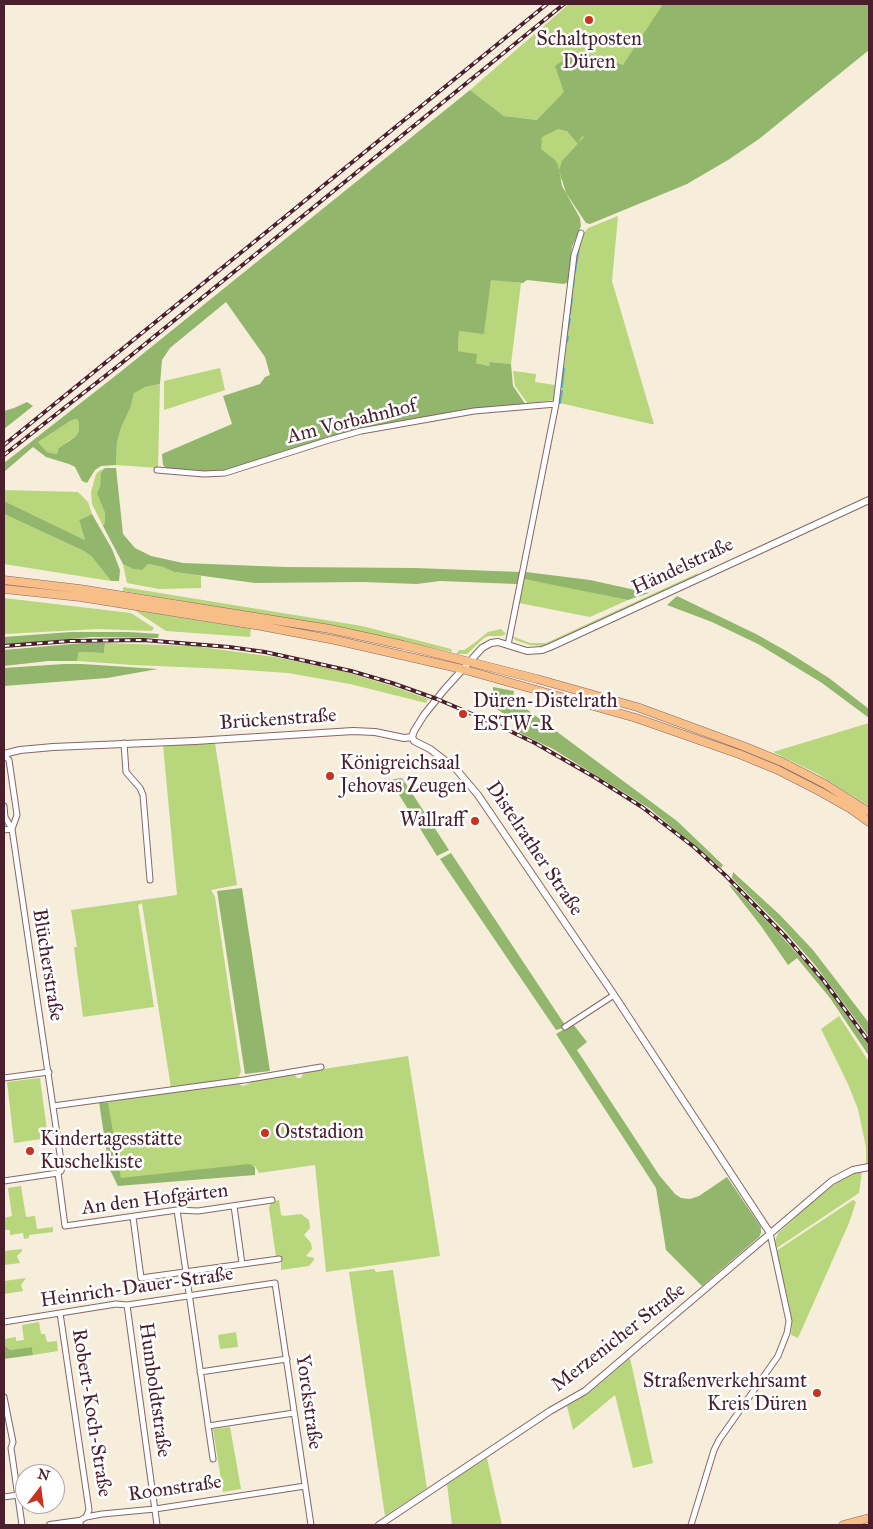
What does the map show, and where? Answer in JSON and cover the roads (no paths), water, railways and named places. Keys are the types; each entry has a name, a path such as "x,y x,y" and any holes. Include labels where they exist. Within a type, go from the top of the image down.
{"main road":[{"path":"4,580 80,589 330,629 469,662 615,700 723,738 782,762 825,784 869,812"},
{"path":"4,589 80,597 261,626 334,640 462,669 628,716 740,754 778,770 821,792 869,822"},
{"path":"843,1525 869,1518"}],"street":[{"path":"412,737 424,715 482,648 491,643 498,642 508,645 556,404 574,255 580,233"},
{"name":"Am Vorbahnhof","path":"157,470 204,474 225,473 361,431 474,411 556,404"},
{"name":"Händelstraße","path":"508,645 527,651 542,650 550,647 869,500"},
{"name":"Brückenstraße","path":"4,754 38,748 354,732 375,732 404,738 412,737"},
{"name":"Distelrather Straße","path":"412,737 414,741 430,748 442,757 468,781 614,994 770,1233"},
{"path":"124,743 126,772 140,788 143,795 150,880"},
{"name":"Blücherstraße","path":"4,754 9,760 18,815 12,828"},
{"name":"Blücherstraße","path":"4,806 5,817 12,828 62,1168 60,1172"},
{"path":"4,830 12,828"},
{"path":"565,1027 614,994"},
{"path":"53,1106 320,1068"},
{"path":"4,1078 48,1072"},
{"name":"Merzenicher Straße","path":"379,1525 542,1416 584,1391 675,1316 832,1181 853,1170 869,1167"},
{"path":"4,1181 60,1172"},
{"name":"An den Hofgärten","path":"60,1172 65,1226 177,1210 198,1211 272,1200"},
{"path":"234,1206 242,1264"},
{"path":"177,1210 213,1459"},
{"path":"132,1217 141,1278 280,1259"},
{"path":"691,1525 720,1440 778,1356 788,1333 788,1314 770,1233"},
{"name":"Heinrich-Dauer-Straße","path":"4,1322 116,1304 127,1305 275,1283"},
{"name":"Yorckstraße","path":"275,1283 311,1525"},
{"name":"Humboldtstraße","path":"127,1305 157,1525"},
{"name":"Robert-Koch-Straße","path":"60,1313 89,1510 86,1517"},
{"path":"200,1372 287,1359"},
{"path":"4,1397 13,1442 11,1448 15,1475"},
{"path":"208,1426 294,1413"},
{"name":"Roonstraße","path":"50,1525 80,1523 86,1517 155,1509 305,1486"}],"waterway":[{"path":"575,272 579,247"},
{"path":"573,287 574,278"},
{"path":"570,314 572,298"},
{"path":"568,329 570,319"},
{"path":"567,341 568,337"},
{"path":"562,387 564,369"},
{"path":"560,403 562,391"}],"railway":[{"path":"4,445 547,4"},
{"path":"4,455 118,366 564,4"},
{"path":"4,646 70,641 143,640 265,652 351,671 392,683 437,699 493,723 535,743 596,778 642,807 694,847 725,875 786,937 824,981 869,1042"}],"place":[{"name":"Schaltposten Düren","path":"589,20"},
{"name":"Düren-Distelrath ESTW-R","path":"463,714"},
{"name":"Königreichsaal Jehovas Zeugen","path":"330,776"},
{"name":"Wallraff","path":"475,821"},
{"name":"Oststadion","path":"265,1133"},
{"name":"Kindertagesstätte Kuschelkiste","path":"30,1151"},
{"name":"Straßenverkehrsamt Kreis Düren","path":"817,1393"}]}
